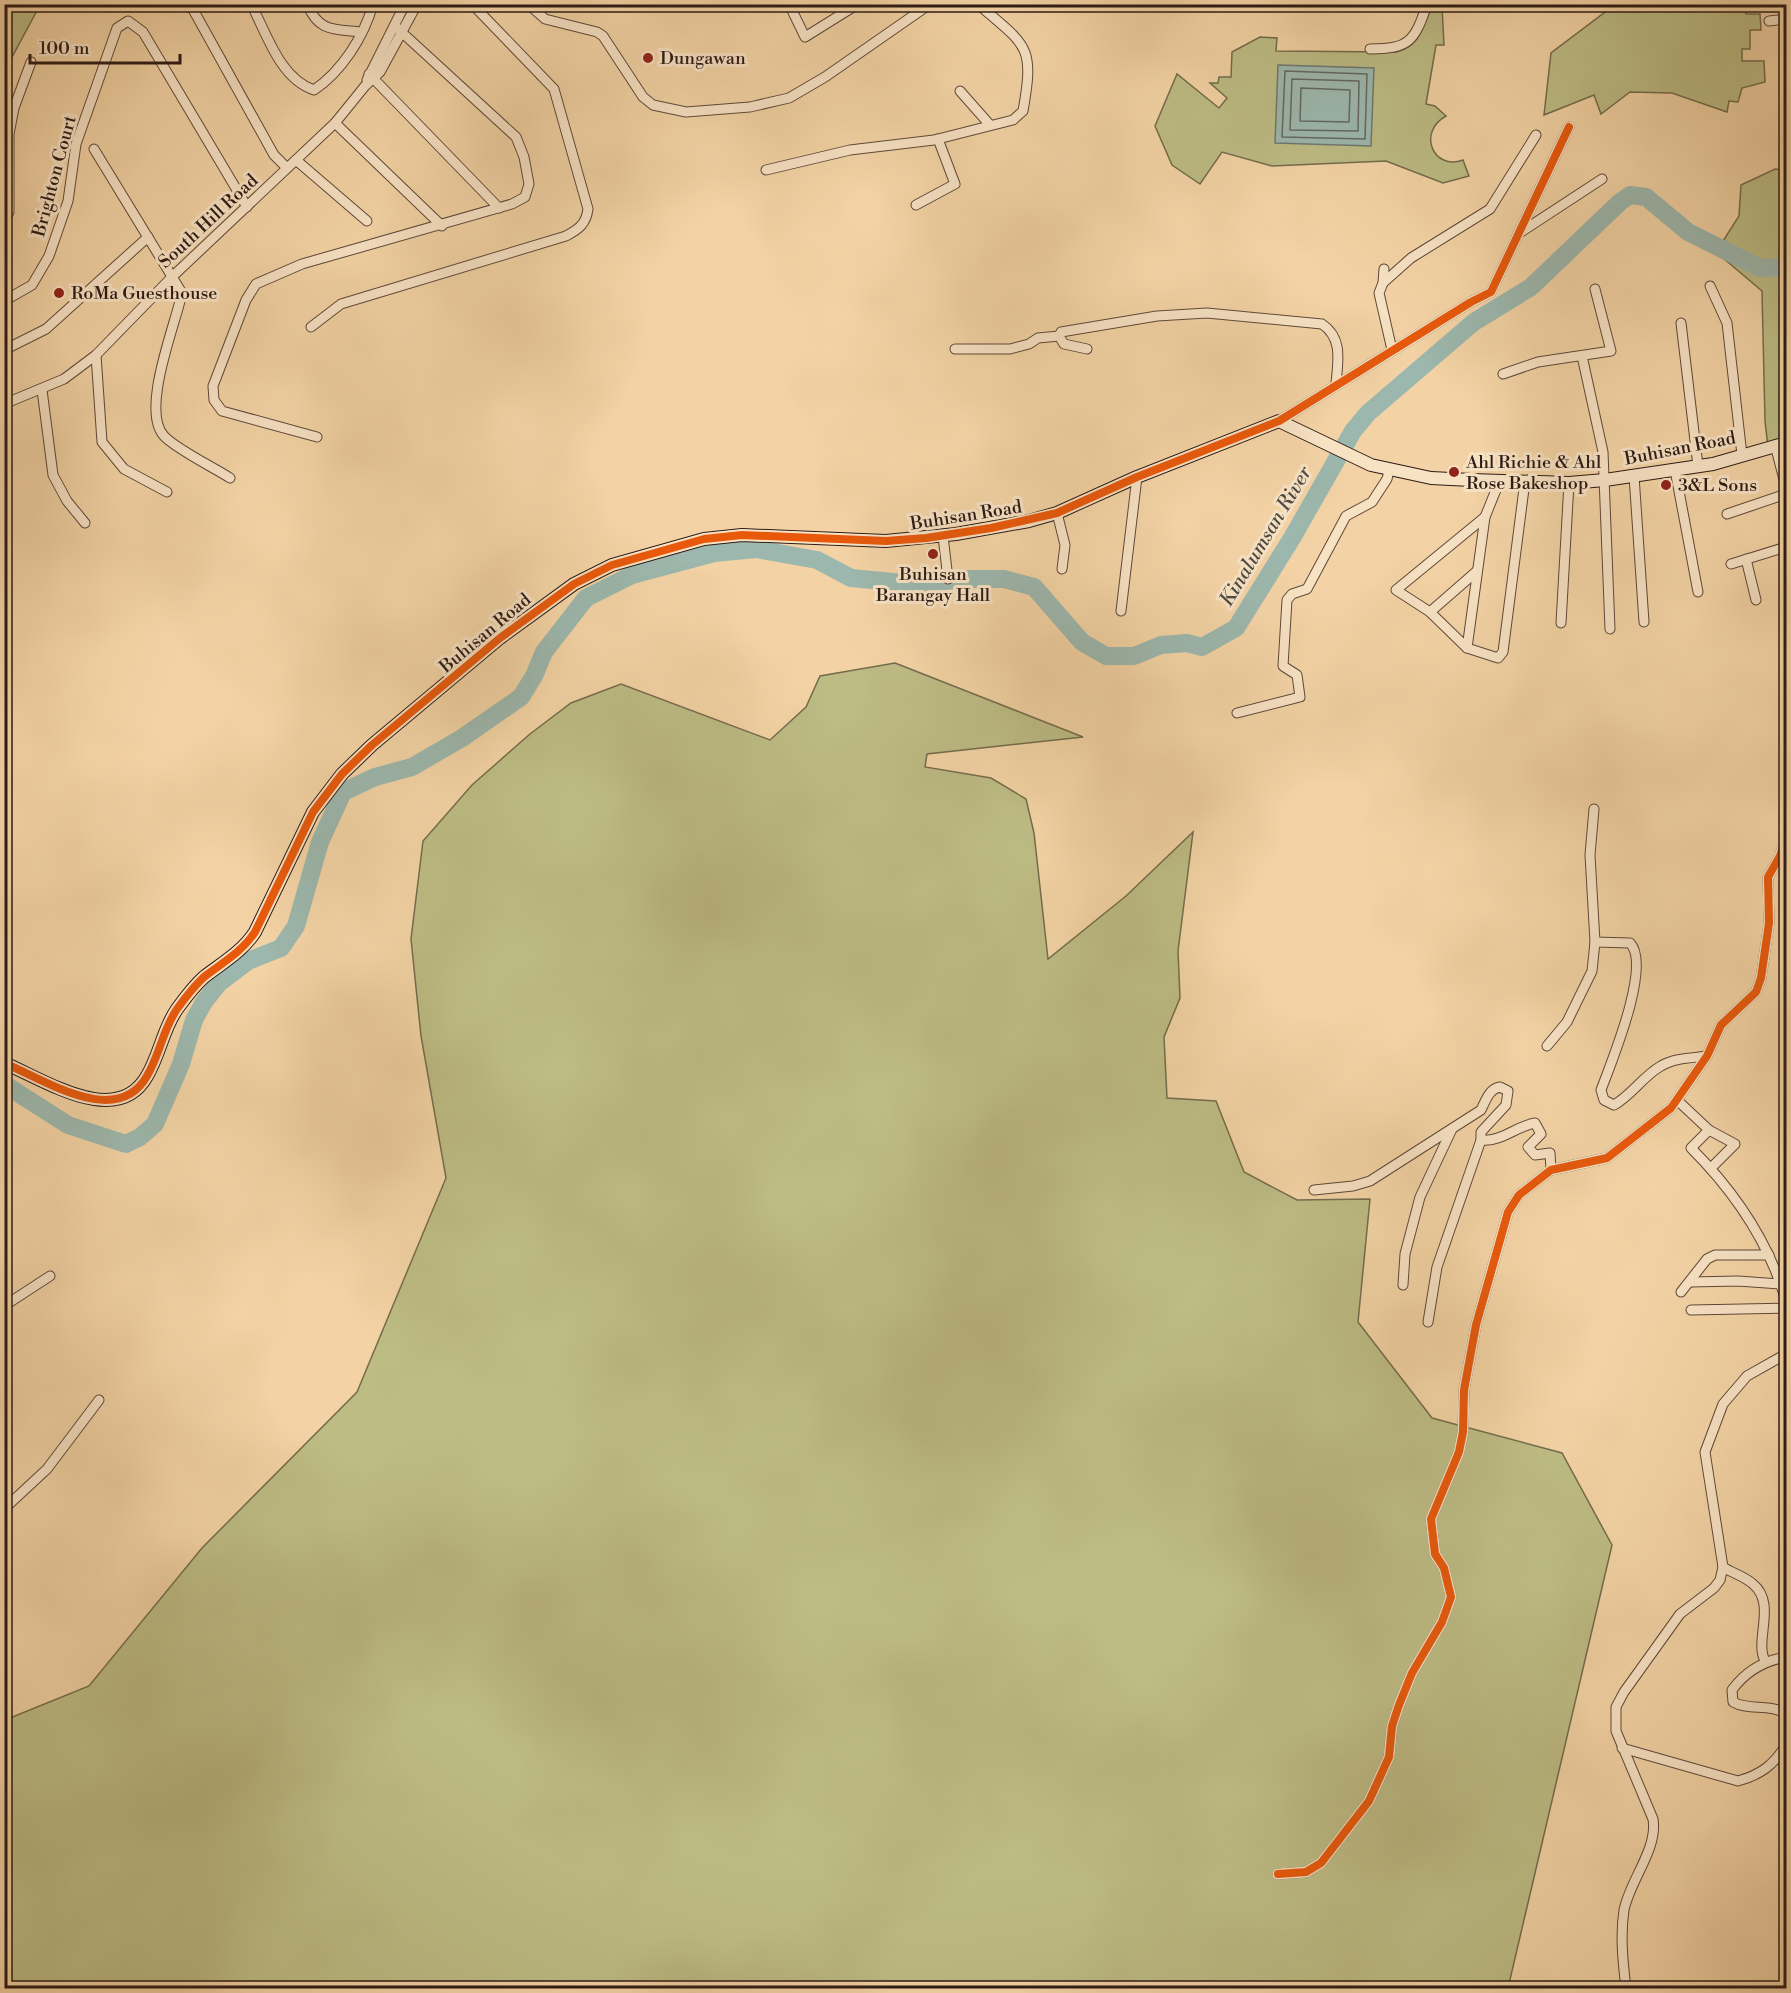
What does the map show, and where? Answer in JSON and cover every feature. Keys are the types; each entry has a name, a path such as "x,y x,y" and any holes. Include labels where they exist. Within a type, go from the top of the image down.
{"street":[{"path":"190,4 274,155 287,168"},
{"path":"251,4 287,72 299,86 314,90 332,78 361,32 374,4"},
{"path":"307,4 314,19 323,27 361,32"},
{"name":"South Hill Road","path":"371,77 405,4"},
{"name":"South Hill Road","path":"4,404 64,379 96,355 173,276 335,123 404,32 417,4"},
{"path":"311,327 341,304 566,236 576,231 587,219 588,209 555,89 472,4"},
{"path":"528,4 545,19 597,32 603,36 643,97 662,108 686,112 766,105 789,98 825,77 930,4"},
{"path":"789,4 805,37 858,4"},
{"path":"766,170 850,150 938,139 1013,120 1023,111 1028,60 1022,43 978,4"},
{"path":"1370,49 1394,49 1408,41 1420,26 1426,4"},
{"path":"1769,21 1786,19"},
{"name":"Brighton Court","path":"4,302 32,285 50,256 68,201 76,144 117,28 128,21 143,32 247,207"},
{"path":"317,436 222,411 214,400 213,386 246,300 256,285 302,264 499,208 519,201 528,192 528,174 519,142 404,32 396,27"},
{"name":"Brighton Court","path":"4,223 9,212 11,125 14,108 31,62"},
{"path":"371,77 499,208"},
{"path":"960,92 990,125"},
{"path":"335,123 442,226"},
{"path":"1279,421 1336,383 1491,292 1569,127"},
{"path":"1383,283 1411,258 1490,208 1536,135"},
{"path":"916,205 955,184 938,139"},
{"path":"94,149 182,293 161,365 158,398 159,427 167,439 230,478"},
{"path":"296,160 367,221"},
{"path":"1521,232 1602,179"},
{"path":"4,350 46,328 148,237"},
{"path":"1384,269 1383,283 1379,293 1392,350"},
{"path":"1710,286 1727,323 1742,455"},
{"path":"1503,374 1538,362 1611,351 1595,289"},
{"path":"955,349 1010,349 1024,346 1038,338 1059,336 1066,330 1181,314 1238,315 1322,324 1334,334 1338,347 1336,383"},
{"path":"1681,324 1698,466"},
{"path":"1059,336 1068,346 1087,349"},
{"path":"96,355 102,442 124,469 167,492"},
{"path":"1582,356 1598,424 1605,480 1610,629"},
{"path":"42,390 53,475 67,501 85,523"},
{"name":"Buhisan Road","path":"4,1063 80,1096 104,1102 127,1098 139,1089 156,1059 167,1027 179,1007 201,980 246,945 255,932 313,812 342,774 372,745 500,638 574,584 612,565 704,539 742,535 886,541 943,536 1057,513 1137,477 1279,421 1349,455 1389,471 1431,478 1569,483 1605,480 1698,466 1781,444"},
{"path":"1781,444 1786,487"},
{"path":"1675,470 1698,592"},
{"path":"1238,713 1300,697 1297,675 1283,666 1287,600 1292,594 1307,589 1346,516 1372,502 1387,479 1389,471"},
{"path":"1634,476 1644,622"},
{"path":"1121,610 1137,477"},
{"path":"1467,648 1485,517 1500,480"},
{"path":"1485,517 1395,590 1430,612 1467,648 1498,658 1503,652 1525,481"},
{"path":"1561,623 1569,483"},
{"path":"1728,514 1786,494"},
{"path":"1057,513 1065,545 1062,569"},
{"path":"943,536 948,579"},
{"path":"1731,564 1786,551"},
{"path":"1746,559 1756,600"},
{"path":"1430,612 1477,571"},
{"path":"1547,1046 1567,1022 1592,971 1595,942 1590,855 1594,809"},
{"path":"1278,1874 1306,1872 1321,1863 1369,1801 1389,1757 1392,1726 1412,1673 1445,1613 1451,1597 1450,1583 1435,1554 1431,1519 1459,1452 1463,1432 1464,1390 1476,1325 1508,1212 1519,1195 1551,1170 1606,1158 1631,1142 1671,1108 1677,1100 1707,1056 1721,1025 1756,992 1761,978 1769,923 1768,877 1780,856 1786,837"},
{"path":"1595,942 1630,944 1636,953 1633,997 1601,1090 1604,1100 1614,1105 1625,1099 1661,1066 1678,1060 1707,1056"},
{"path":"1314,1190 1353,1186 1370,1181 1481,1110 1490,1092 1500,1087 1508,1091 1506,1105 1484,1127 1437,1267 1428,1322"},
{"path":"1677,1100 1709,1130 1735,1144 1711,1168"},
{"path":"1481,1140 1492,1140 1525,1125 1535,1123 1540,1134 1528,1147 1535,1155 1550,1152 1551,1170"},
{"path":"1403,1285 1405,1254 1420,1197 1452,1130"},
{"path":"1709,1130 1691,1148 1730,1190 1768,1255 1786,1301"},
{"path":"1680,1292 1707,1259 1715,1255 1768,1255"},
{"path":"4,1306 50,1276"},
{"path":"1690,1282 1738,1281 1781,1284"},
{"path":"1691,1310 1786,1308"},
{"path":"1626,1989 1622,1940 1624,1909 1633,1881 1655,1832 1653,1819 1616,1731 1616,1707 1624,1692 1680,1614 1720,1580 1723,1567 1705,1452 1723,1404 1747,1376 1786,1354"},
{"path":"4,1509 47,1468 99,1400"},
{"path":"1723,1567 1752,1583 1762,1597 1765,1619 1761,1651 1765,1661"},
{"path":"1786,1657 1765,1661 1739,1681 1732,1690 1733,1702 1740,1706 1778,1708 1786,1714"},
{"path":"1622,1748 1738,1781 1755,1776 1769,1767 1786,1745"}],"shaded area":[{"path":"4,5 40,5 5,70"},
{"path":"1606,5 1745,5 1746,14 1760,14 1761,30 1750,30 1750,49 1742,49 1742,61 1764,61 1765,82 1742,88 1738,102 1729,101 1727,112 1672,93 1630,92 1601,114 1594,95 1544,115 1551,53 1605,12"},
{"path":"1442,6 1444,45 1436,45 1426,104 1435,106 1446,116 1437,123 1432,131 1432,148 1444,160 1452,162 1463,160 1469,176 1443,183 1386,161 1272,166 1222,152 1200,184 1172,165 1155,126 1177,74 1219,108 1227,98 1210,83 1218,83 1219,77 1231,77 1232,52 1260,37 1277,38 1276,51 1396,52 1404,50 1415,41 1431,9"},
{"path":"1775,169 1786,170 1786,443 1768,447 1765,421 1762,291 1716,252 1739,216 1741,185"},
{"path":"895,663 1083,737 927,754 925,767 991,778 1026,799 1034,833 1048,959 1126,896 1193,832 1178,951 1180,998 1164,1037 1167,1098 1216,1101 1244,1172 1297,1200 1370,1199 1358,1322 1432,1418 1562,1453 1612,1545 1508,1988 5,1988 5,1720 89,1686 202,1548 357,1392 446,1178 421,1036 411,939 423,841 472,785 530,734 571,703 621,684 770,740 806,707 820,676"}],"water":[{"path":"1278,65 1374,68 1371,146 1275,143"}],"waterway":[{"name":"Kinalumsan River","path":"4,1084 68,1125 126,1144 140,1137 155,1124 181,1064 194,1020 204,1002 219,983 248,961 281,948 296,926 320,842 343,792 375,777 412,767 462,738 521,697 534,676 544,652 586,598 632,575 714,553 756,549 817,560 851,578 914,584 967,579 1004,579 1034,587 1082,642 1106,656 1134,656 1161,645 1187,643 1202,647 1236,628 1292,538 1353,431 1368,413 1474,322 1531,287 1630,195 1646,197 1688,232 1760,268 1786,267"}],"cycle path":[{"path":"4,1063 59,1089 80,1096 99,1100 118,1099 134,1091 147,1076 168,1025 183,1001 204,977 238,951 255,932 313,812 342,774 372,745 500,638 574,584 612,565 704,539 742,535 886,541 926,538 991,528 1057,513 1137,477 1279,421 1471,302 1491,292 1569,127"},
{"path":"1278,1874 1306,1872 1321,1863 1369,1801 1389,1757 1392,1726 1399,1705 1412,1673 1442,1622 1451,1597 1444,1568 1435,1554 1431,1519 1459,1452 1463,1432 1464,1390 1476,1325 1508,1212 1519,1195 1551,1170 1607,1158 1671,1108 1707,1056 1721,1025 1756,992 1761,978 1769,923 1768,877 1780,856 1786,837"}],"place":[{"name":"Dungawan","path":"648,58"},
{"name":"RoMa Guesthouse","path":"59,293"},
{"name":"Ahl Richie & Ahl Rose Bakeshop","path":"1454,472"},
{"name":"3&L Sons","path":"1666,485"},
{"name":"Buhisan Barangay Hall","path":"933,554"}]}
